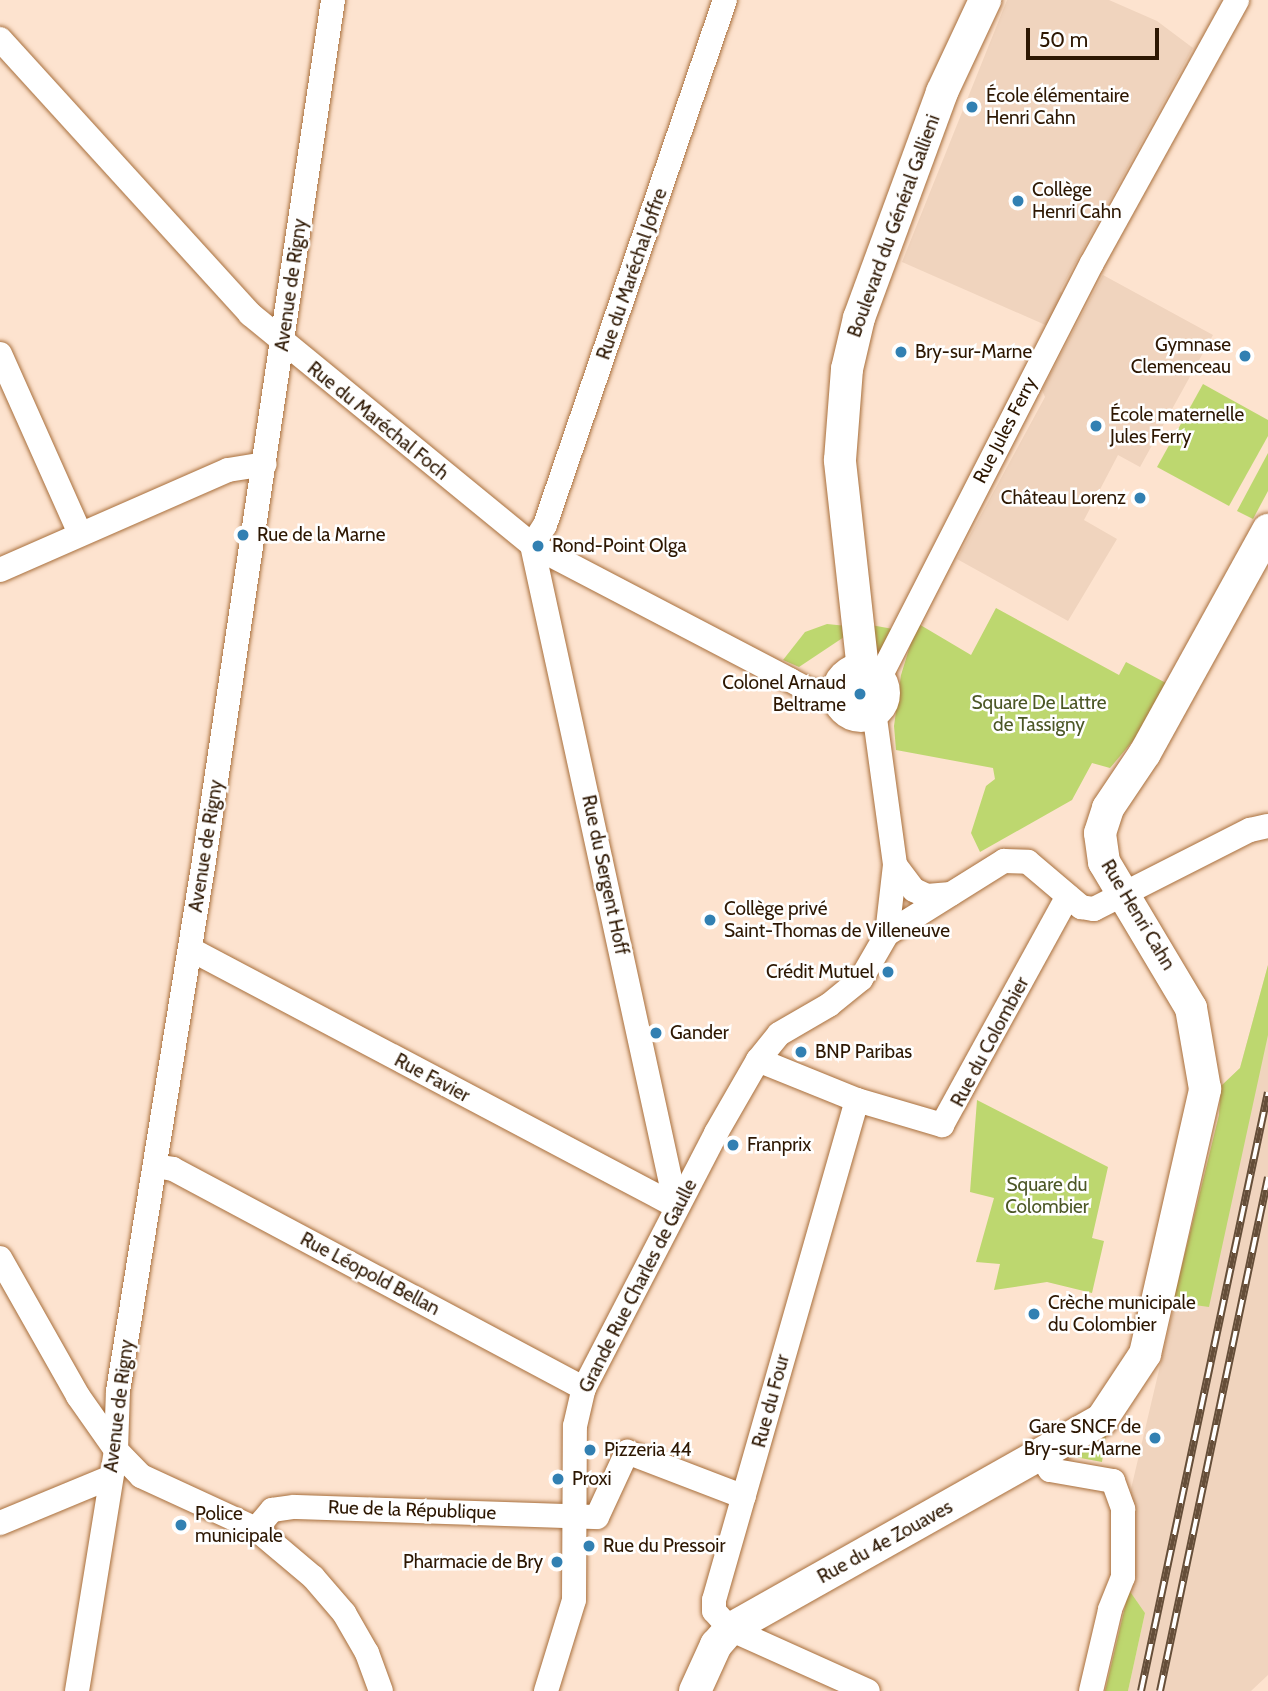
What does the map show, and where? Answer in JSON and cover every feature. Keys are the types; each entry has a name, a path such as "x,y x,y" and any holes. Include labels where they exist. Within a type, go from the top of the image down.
{"main road":[{"name":"Boulevard du Général Gallieni","path":"871,675 840,469 847,369 859,318 938,101 985,0"},
{"name":"Rue Henri Cahn","path":"1041,1457 1102,1419 1135,1375 1152,1334 1205,1089 1191,1007 1099,849 1102,819 1145,753 1268,530"},
{"path":"871,675 883,700 874,711 854,715 842,707 838,694 843,679 871,675"},
{"name":"Rue du 4e Zouaves","path":"730,1629 1041,1457"},
{"path":"695,1691 716,1644 730,1629"}],"street":[{"name":"Avenue de Rigny","path":"76,1691 116,1450 118,1391 265,464 333,0"},
{"name":"Rue du Maréchal Joffre","path":"532,545 545,525 725,0"},
{"name":"Rue Jules Ferry","path":"871,675 1092,263 1237,0"},
{"name":"Rue du Maréchal Foch","path":"0,39 250,314 532,545 800,686 838,694"},
{"path":"0,354 80,534"},
{"path":"0,570 228,470 265,464"},
{"name":"Rue du Sergent Hoff","path":"532,545 676,1206"},
{"path":"874,711 895,865 887,934"},
{"path":"887,934 1014,858 1028,862 1081,907 1094,909 1250,830 1268,826"},
{"path":"895,865 914,890 927,896 952,894"},
{"name":"Rue du Colombier","path":"758,1060 857,1100 937,1125 945,1123 1068,896"},
{"name":"Grande Rue Charles de Gaulle","path":"546,1691 574,1600 577,1516 575,1426 584,1388 670,1230 676,1206 758,1060 779,1034 829,1004 861,979 887,934"},
{"name":"Rue Favier","path":"190,949 676,1206"},
{"name":"Rue du Four","path":"730,1629 714,1611 714,1600 857,1100"},
{"name":"Rue Léopold Bellan","path":"155,1166 173,1169 584,1388"},
{"path":"0,1258 78,1396 116,1450 141,1476 256,1529 313,1577 344,1613 367,1653 381,1691"},
{"path":"577,1516 597,1517 627,1452 744,1497"},
{"path":"1041,1457 1050,1470 1113,1481 1123,1509 1123,1577 1110,1610 1091,1691"},
{"path":"0,1523 111,1477"},
{"name":"Rue de la République","path":"256,1529 272,1510 294,1507 577,1516"},
{"path":"730,1629 868,1691"}],"shaded area":[{"name":"Collège Henri Cahn","path":"1007,0 1109,0 1157,21 1193,48 1060,291 1065,296 1050,327 902,262"},
{"name":"École maternelle Jules Ferry","path":"1103,275 1213,335 1140,467 1118,455 1084,520 1117,539 1068,621 957,559 1045,397 1042,390"},
{"path":"1268,965 1268,1675 1251,1691 1128,1691 1145,1613 1129,1590 1131,1489 1219,1115 1221,1086 1240,1068"}],"green space":[{"path":"1203,384 1268,420 1268,436 1229,506 1157,467"},
{"path":"1268,453 1268,491 1253,519 1237,511"},
{"name":"Square De Lattre de Tassigny","path":"996,608 1119,675 1126,662 1166,683 1137,736 1110,768 1092,763 1072,800 980,852 971,833 986,786 995,779 993,768 896,750 894,726 901,675 917,623 971,655"},
{"path":"827,624 847,626 847,635 799,667 783,660 805,632"},
{"path":"871,625 893,629 878,662"},
{"path":"856,685 864,685 869,694 867,701 856,703 851,698 851,690"},
{"path":"1268,965 1268,1035 1209,1307 1173,1302 1219,1115 1221,1086 1240,1068"},
{"name":"Square du Colombier","path":"977,1100 1108,1167 1092,1238 1104,1241 1092,1293 1047,1282 994,1290 1000,1264 976,1262 994,1198 970,1192"},
{"path":"1106,1436 1102,1462 1075,1457"},
{"path":"1129,1590 1145,1613 1128,1691 1105,1691"}],"railway":[{"path":"1141,1691 1268,1092"},
{"path":"1160,1691 1268,1177"}],"place":[{"name":"École élémentaire Henri Cahn","path":"972,107"},
{"name":"Collège Henri Cahn","path":"1018,201"},
{"name":"Bry-sur-Marne","path":"901,352"},
{"name":"Gymnase Clemenceau","path":"1245,356"},
{"name":"École maternelle Jules Ferry","path":"1096,426"},
{"name":"Château Lorenz","path":"1140,498"},
{"name":"Rue de la Marne","path":"243,535"},
{"name":"Rond-Point Olga","path":"538,546"},
{"name":"Colonel Arnaud Beltrame","path":"860,694"},
{"name":"Collège privé Saint-Thomas de Villeneuve","path":"710,920"},
{"name":"Crédit Mutuel","path":"888,972"},
{"name":"Gander","path":"656,1033"},
{"name":"BNP Paribas","path":"801,1052"},
{"name":"Franprix","path":"733,1145"},
{"name":"Crèche municipale du Colombier","path":"1034,1314"},
{"name":"Gare SNCF de Bry-sur-Marne","path":"1155,1438"},
{"name":"Pizzeria 44","path":"590,1450"},
{"name":"Proxi","path":"558,1479"},
{"name":"Police municipale","path":"181,1525"},
{"name":"Rue du Pressoir","path":"589,1546"},
{"name":"Pharmacie de Bry","path":"557,1562"}]}
